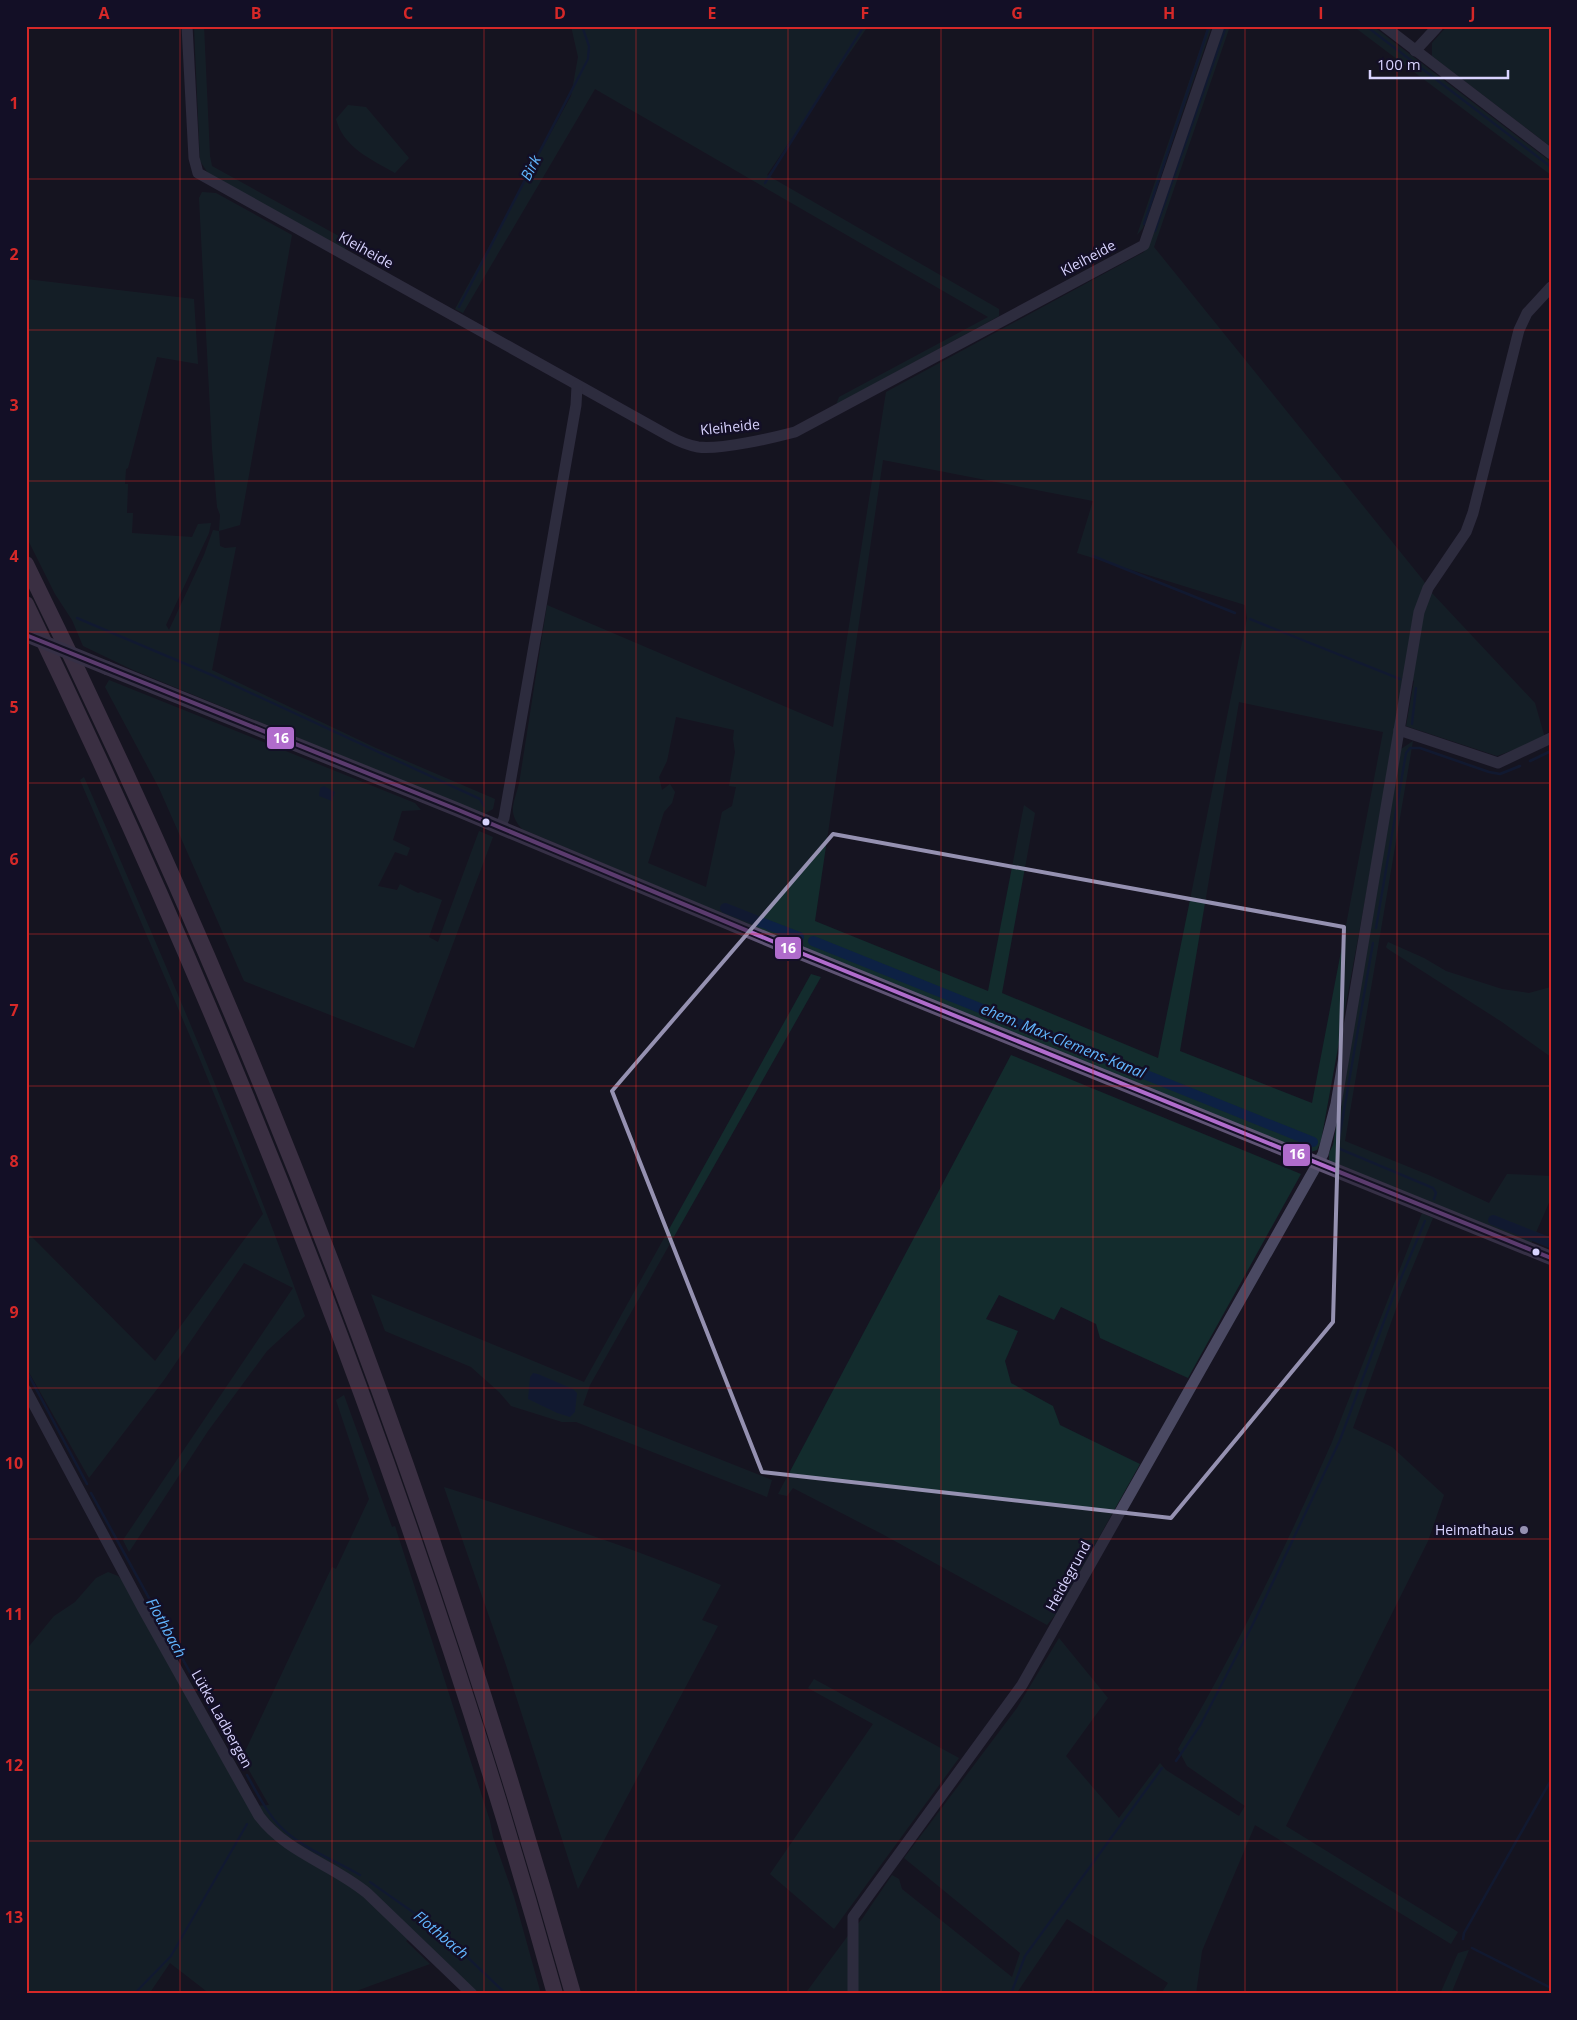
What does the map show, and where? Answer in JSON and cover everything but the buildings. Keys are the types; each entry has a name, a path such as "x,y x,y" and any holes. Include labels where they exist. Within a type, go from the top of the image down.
{"highway":[{"path":"26,564 110,738 185,904 268,1101 327,1250 443,1570 505,1763 573,1994"},
{"path":"26,604 118,798 183,944 252,1108 322,1285 398,1493 438,1614 510,1838 555,1994"}],"main road":[{"path":"26,635 500,827 818,960 1551,1258"}],"street":[{"name":"Kleiheide","path":"187,26 194,158 198,173 578,386 669,436 692,446 717,446 795,432 1144,245 1219,26"},
{"path":"1384,26 1551,154"},
{"path":"1415,50 1438,26"},
{"name":"Heidegrund","path":"852,1994 853,1917 1022,1685 1318,1164 1326,1145 1336,1104 1419,612 1428,588 1451,556 1473,513 1519,330 1527,313 1551,287"},
{"path":"500,827 504,818 578,386"},
{"path":"1399,730 1498,763 1551,738"},
{"name":"Lütke Ladbergen","path":"26,1390 148,1617 259,1816 274,1834 291,1847 350,1880 367,1893 472,1994"}],"highlighted area":[{"path":"833,834 1344,927 1333,1322 1171,1518 762,1472 612,1091"}],"green space":[{"path":"194,26 204,26 212,166 346,240 345,251 210,176 200,161"},
{"path":"571,26 868,26 767,175 999,309 999,316 836,405 839,397 988,317 595,89 463,313 455,309 571,96 578,57"},
{"path":"1208,26 1212,26 1143,228 1137,235"},
{"path":"1223,26 1230,26 1154,247 1431,592 1535,703 1545,738 1497,756 1406,726 1414,681 1402,677 1404,686 1321,1141 1317,1150 1308,1153 756,928 522,829 514,818 513,813 547,605 833,727 886,392 1144,252","holes":["883,460 1093,501 1077,553 1245,605 1247,618 1158,1058 1002,993 1035,813 1024,805 988,991 815,921","1239,702 1383,732 1312,1103 1180,1051","676,717 734,730 735,752 729,786 736,787 732,806 722,812 706,887 648,863 664,812 672,803 675,792 670,784 662,790 659,777 667,761"]},
{"path":"1353,26 1373,26 1551,162 1551,175"},
{"path":"1447,26 1551,26 1551,147 1432,56 1432,43"},
{"path":"348,105 366,107 409,158 395,173 360,152 345,137 336,119"},
{"path":"202,192 216,193 292,235 240,525 219,531 220,515 217,507 212,448 199,198"},
{"path":"26,279 194,299 198,364 157,357 128,468 126,469 125,484 128,484 127,513 133,513 132,533 192,537 198,524 211,523 209,533 166,625 169,630 204,555 213,530 219,531 220,546 225,548 236,547 212,670 376,748 495,799 493,809 484,814 133,670 83,646 72,620 55,594 26,536"},
{"path":"109,680 415,803 421,810 402,811 393,840 410,848 407,856 395,852 378,886 397,890 400,884 418,893 421,892 442,900 429,937 438,942 479,831 493,837 414,1048 244,981 159,788 105,687"},
{"path":"1413,741 1345,1141 1431,1176 1489,1203 1507,1174 1551,1176 1551,1198 1531,1244 1329,1161 1398,757 1401,749"},
{"path":"84,777 199,1045 254,1180 305,1316 267,1351 208,1431 129,1552 123,1540 293,1288 244,1263 164,1380 89,1478 26,1367 26,1231 155,1361 263,1214 199,1057 80,780"},
{"path":"1388,942 1424,958 1446,971 1502,989 1529,993 1551,987 1551,1057 1502,1022 1388,949 1386,947"},
{"path":"811,974 821,977 590,1385 583,1405 772,1480 767,1497 576,1422 562,1422 511,1406 499,1392 471,1367 385,1331 371,1294 584,1382"},
{"path":"1011,1055 1301,1174 1188,1378 1100,1338 1096,1324 1061,1307 1054,1320 999,1295 986,1319 1018,1331 1005,1361 1011,1383 1053,1406 1060,1425 1140,1464 1056,1614 1047,1625 884,1535 793,1488 787,1496 778,1494"},
{"path":"1422,1213 1433,1218 1401,1295 1353,1428 1392,1447 1444,1495 1428,1541 1286,1826 1458,1932 1451,1944 1255,1825 1202,1951 1196,1994 1161,1994 1168,1983 1067,1919 1016,1994 805,1994 862,1919 892,1875 899,1879 902,1889 1012,1977 1020,1953 904,1858 1017,1708 1059,1638 1108,1698 1066,1756 1119,1818 1160,1763 1166,1770 1239,1816 1245,1806 1187,1766 1178,1749 1240,1636 1315,1481"},
{"path":"344,1395 392,1527 395,1526 490,1821 493,1837 514,1897 541,1994 477,1994 417,1937 292,1844 256,1806 269,1805 242,1758 332,1567 336,1569 369,1499 336,1400"},
{"path":"444,1487 618,1545 721,1585 702,1620 718,1626 578,1889 506,1665"},
{"path":"108,1572 118,1576 123,1581 254,1815 354,1887 409,1939 406,1941 430,1964 348,1994 210,1994 170,1963 149,1994 26,1994 26,1650 54,1616 75,1602 96,1578"},
{"path":"814,1679 959,1758 834,1929 770,1874 873,1724 808,1688"},
{"path":"1469,1950 1451,1994 1440,1994 1458,1953"}],"water":[{"path":"324,786 335,792 332,801 319,796 320,788"},
{"path":"533,1373 573,1389 577,1393 575,1412 570,1417 528,1399 530,1377"}],"waterway":[{"name":"Birk","path":"459,307 588,59 589,46 582,26"},
{"path":"765,183 864,26"},
{"path":"1144,224 1209,26"},
{"path":"1155,231 1226,26"},
{"path":"1366,26 1551,167"},
{"path":"1093,556 1235,613"},
{"path":"77,618 214,676 480,799 484,806"},
{"path":"1250,619 1400,679"},
{"path":"1412,724 1416,688"},
{"path":"1376,928 1406,753 1410,748 1420,748 1500,774 1520,766"},
{"path":"1530,761 1551,751"},
{"name":"ehem. Max-Clemens-Kanal","path":"725,908 799,937"},
{"name":"ehem. Max-Clemens-Kanal","path":"813,941 1313,1142"},
{"path":"1373,943 1338,1145 1340,1149 1433,1188 1436,1193 1434,1199"},
{"name":"ehem. Max-Clemens-Kanal","path":"1493,1220 1551,1243"},
{"path":"1176,1761 1201,1724 1252,1626 1340,1440 1393,1297 1425,1221"},
{"name":"Flothbach","path":"26,1370 87,1484"},
{"name":"Flothbach","path":"91,1493 240,1763"},
{"path":"1011,1994 1025,1956 1162,1768"},
{"name":"Flothbach","path":"247,1775 269,1813 296,1840 360,1875"},
{"path":"1463,1939 1464,1933 1551,1780"},
{"path":"134,1994 171,1956 247,1824"},
{"name":"Flothbach","path":"370,1882 440,1931 506,1994"},
{"path":"1472,1948 1551,1988"}],"transit line":[{"name":"16","path":"26,635 456,809 791,949 1551,1258"}],"place":[{"name":"Heimathaus","path":"1524,1530"}]}
